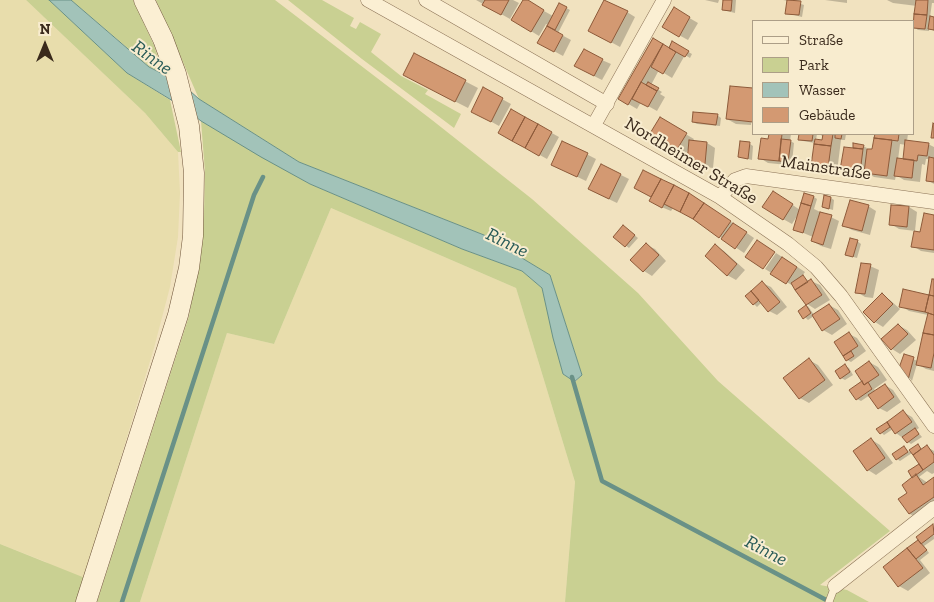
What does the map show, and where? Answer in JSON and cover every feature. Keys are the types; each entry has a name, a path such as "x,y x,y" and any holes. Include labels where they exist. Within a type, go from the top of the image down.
{"main road":[{"path":"86,602 178,315 189,268 193,236 194,173 188,126 176,74 163,39 144,0"}],"street":[{"name":"Nordheimer Straße","path":"368,0 720,197 788,244 816,267 841,296 934,426"},
{"name":"Nordheimer Straße","path":"426,0 607,104"},
{"path":"594,125 664,0"},
{"name":"Mainstraße","path":"720,197 735,180 746,176 934,202"},
{"path":"835,586 934,508"}],"lane":[{"path":"829,602 835,586"}],"shaded area":[{"path":"0,0 26,0 145,113 178,152 180,193 178,237 170,287 154,348 77,602 46,562 0,544"},
{"path":"331,208 516,288 575,482 565,602 140,602 227,333 274,344"}],"green space":[{"path":"26,0 49,0 127,73 170,100 181,152 178,152 145,113"},
{"path":"71,0 133,0 154,45 163,73 150,67"},
{"path":"156,0 275,0 532,199 638,293 718,381 890,531 820,585 847,590 869,602 565,602 575,482 516,288 331,208 274,344 227,333 140,602 97,602 189,316 204,212 205,172 201,121 310,184 462,249 522,271 542,288 563,374 574,383 582,375 550,275 484,235 299,162 199,99"},
{"path":"288,0 322,0 354,18 350,26 356,29 360,22 381,34 371,52 401,76 428,90 425,94 461,114 454,128 362,59"},
{"path":"0,544 85,578 77,602 0,602"}],"water":[{"path":"49,0 71,0 149,67 181,83 199,99 299,162 484,235 550,275 582,375 573,383 572,380 563,374 542,288 522,271 462,249 310,184 261,157 127,73"}],"building":[{"path":"485,0 509,0 501,15 482,5"},
{"path":"523,0 528,0 544,10 531,32 511,20"},
{"path":"604,0 628,11 611,43 588,31"},
{"path":"723,0 732,0 731,11 722,10"},
{"path":"787,0 801,1 799,15 785,14"},
{"path":"916,0 928,0 927,15 914,14"},
{"path":"559,3 567,7 555,30 547,26"},
{"path":"674,7 690,17 679,37 662,27"},
{"path":"914,14 927,15 925,29 914,28"},
{"path":"930,16 934,17 934,30 928,29"},
{"path":"547,26 563,35 554,52 537,43"},
{"path":"653,38 663,44 628,105 618,99"},
{"path":"672,41 689,51 685,57 669,48"},
{"path":"663,44 676,52 663,74 651,67"},
{"path":"584,49 603,59 594,76 574,66"},
{"path":"414,53 466,80 455,102 403,75"},
{"path":"641,82 657,91 648,107 632,99"},
{"path":"648,82 659,88 657,91 646,85"},
{"path":"730,86 752,88 752,122 726,119"},
{"path":"483,87 503,98 491,122 471,112"},
{"path":"511,109 525,117 512,141 498,133"},
{"path":"693,112 718,114 716,125 692,122"},
{"path":"525,117 538,124 525,148 512,141"},
{"path":"660,117 687,133 676,151 649,135"},
{"path":"933,123 934,138 931,138"},
{"path":"538,124 552,132 539,156 525,148"},
{"path":"769,135 782,135 779,161 758,159 761,138 768,139"},
{"path":"799,135 813,135 812,141 798,140"},
{"path":"823,135 833,135 831,146 814,144 815,139 822,140"},
{"path":"835,135 842,135 841,139 835,138"},
{"path":"875,135 899,135 898,141 874,138"},
{"path":"874,138 892,140 887,176 864,173 867,149 872,149"},
{"path":"781,139 791,140 788,162 779,161"},
{"path":"689,140 707,142 705,164 687,162"},
{"path":"905,140 929,143 927,156 918,155 917,161 903,159"},
{"path":"562,141 588,153 577,177 551,165"},
{"path":"740,141 750,142 748,159 738,157"},
{"path":"853,143 864,145 863,149 853,148"},
{"path":"814,144 831,146 828,168 811,166"},
{"path":"844,147 863,149 860,173 840,170"},
{"path":"929,157 934,158 934,182 926,181"},
{"path":"897,158 914,160 912,178 894,176"},
{"path":"601,164 621,174 609,199 588,189"},
{"path":"643,170 661,179 651,197 634,188"},
{"path":"661,179 674,185 662,208 649,201"},
{"path":"674,185 689,193 680,212 664,204"},
{"path":"773,191 793,204 783,220 762,207"},
{"path":"689,193 704,203 693,219 680,212"},
{"path":"804,193 814,196 811,206 801,203"},
{"path":"824,195 831,197 829,209 822,207"},
{"path":"850,200 869,205 862,231 842,226"},
{"path":"704,203 731,221 719,238 693,219"},
{"path":"801,203 811,206 803,233 793,230"},
{"path":"891,205 909,206 907,227 889,225"},
{"path":"820,212 832,215 823,245 811,241"},
{"path":"924,213 934,215 934,250 911,247 914,231 920,232"},
{"path":"733,223 747,232 735,249 721,239"},
{"path":"623,225 635,235 625,247 613,237"},
{"path":"850,238 858,240 853,257 845,255"},
{"path":"757,240 775,252 763,269 745,257"},
{"path":"646,243 659,255 643,272 630,260"},
{"path":"715,244 737,264 727,276 705,256"},
{"path":"782,257 797,267 786,284 770,274"},
{"path":"861,263 871,264 865,294 855,293"},
{"path":"803,275 808,282 795,290 791,283"},
{"path":"811,279 822,295 806,305 795,290"},
{"path":"932,279 934,279 934,296 929,295"},
{"path":"762,281 780,302 768,312 751,291"},
{"path":"903,289 929,295 925,312 899,307"},
{"path":"751,291 759,300 753,305 745,296"},
{"path":"882,293 893,304 874,323 863,312"},
{"path":"929,295 934,296 934,315 925,312"},
{"path":"829,304 840,319 822,331 812,315"},
{"path":"806,305 811,313 803,319 798,311"},
{"path":"928,313 934,315 934,335 923,333"},
{"path":"898,324 908,334 891,350 881,339"},
{"path":"849,332 858,346 843,356 834,342"},
{"path":"923,333 934,335 934,353 931,368 916,365"},
{"path":"851,351 854,356 846,361 843,356"},
{"path":"904,354 914,357 908,380 899,368"},
{"path":"809,358 825,380 799,399 783,378"},
{"path":"869,361 879,375 864,385 855,371"},
{"path":"845,364 850,372 840,379 835,371"},
{"path":"862,381 864,385 868,382 872,389 856,400 849,390"},
{"path":"885,384 894,397 878,409 868,395"},
{"path":"903,410 912,422 895,434 887,422"},
{"path":"887,422 890,427 880,434 876,429"},
{"path":"915,428 919,434 907,443 902,437"},
{"path":"871,438 885,458 867,471 853,451"},
{"path":"918,444 921,449 913,455 909,450"},
{"path":"927,445 934,455 934,462 923,470 913,455"},
{"path":"904,446 908,452 896,460 892,454"},
{"path":"919,464 923,470 912,478 908,471"},
{"path":"916,474 923,485 934,477 934,497 909,514 898,499 907,493 902,485"},
{"path":"933,524 934,534 921,544 916,537"},
{"path":"918,540 927,550 916,559 907,548"},
{"path":"907,548 923,568 898,587 883,567"}],"waterway":[{"path":"122,602 254,195 263,177"},
{"name":"Rinne","path":"572,377 602,481 830,602"}]}
